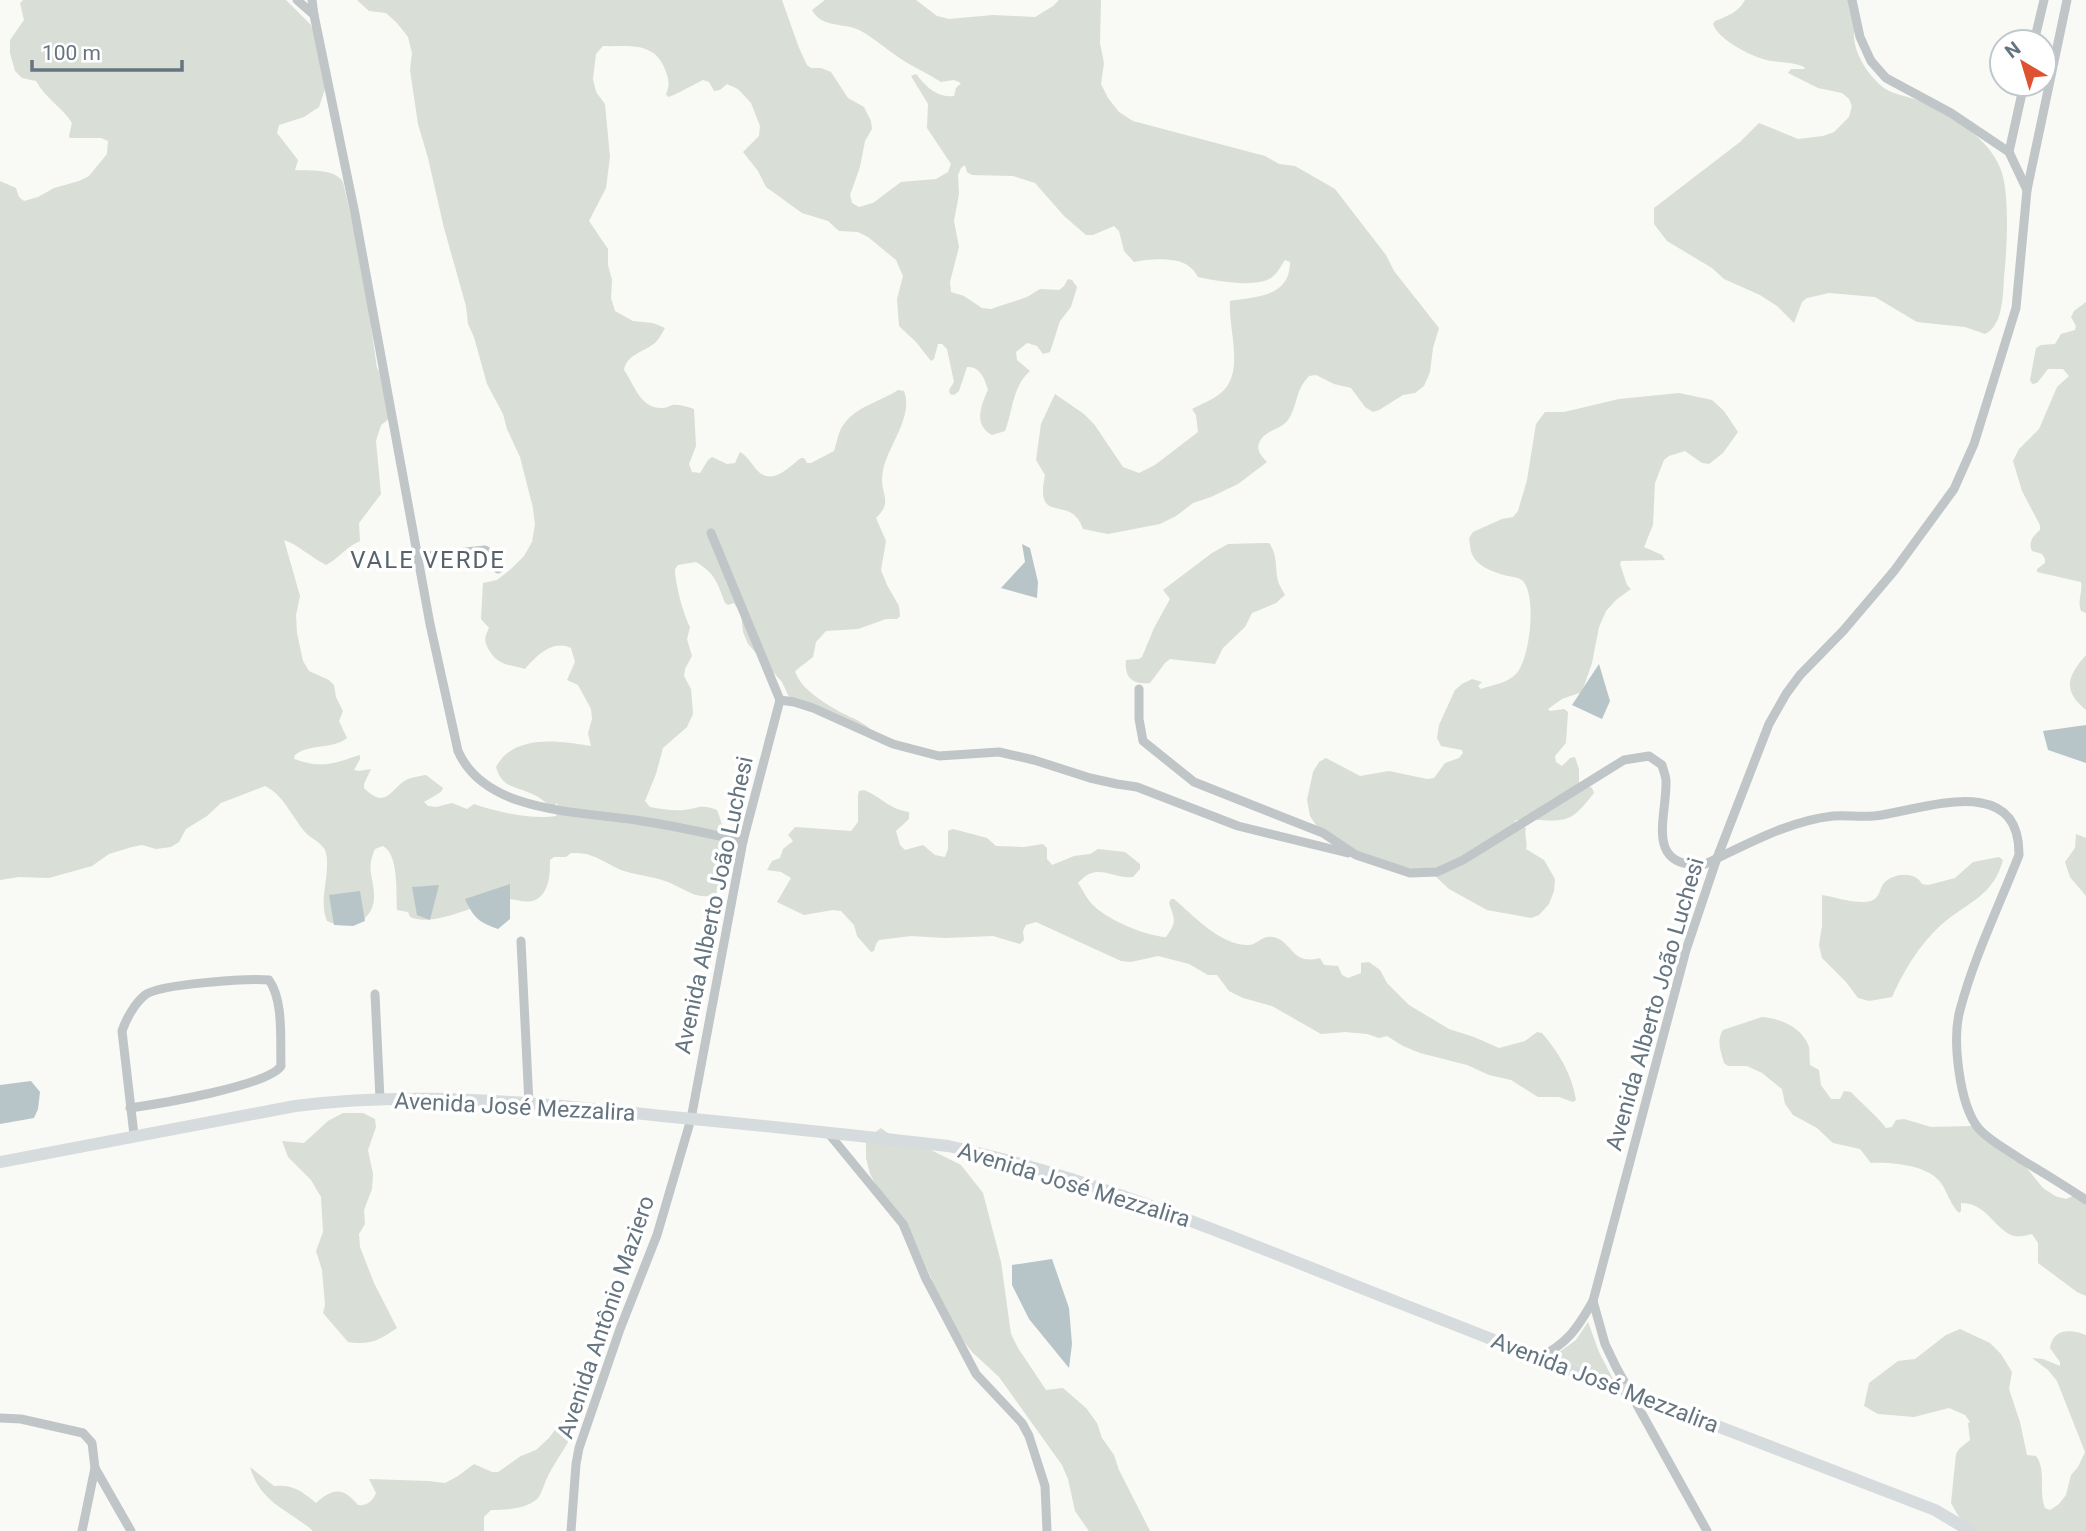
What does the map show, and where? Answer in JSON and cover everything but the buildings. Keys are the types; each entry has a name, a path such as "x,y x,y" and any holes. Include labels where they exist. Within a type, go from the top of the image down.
{"main road":[{"name":"Avenida José Mezzalira","path":"0,1162 134,1135 344,1099 473,1100 529,1104 770,1126 948,1146 991,1156 1193,1220 1538,1358 1935,1510 1970,1531"}],"street":[{"path":"297,0 314,15"},
{"path":"312,0 355,214 418,557 458,751 467,769 492,790 548,808 645,821 743,841"},
{"path":"1852,0 1860,37 1871,61 1886,78 1951,113 2009,152 2028,190"},
{"path":"2037,28 2044,0"},
{"name":"Avenida Alberto João Luchesi","path":"1593,1301 1686,950 1717,858 1769,724 1800,675 1843,631 1894,571 1954,489 1974,444 2016,308 2028,190 2067,0"},
{"path":"2009,152 2021,98"},
{"path":"711,533 780,700 813,708 893,744 939,756 999,752 1034,760 1090,778 1152,791 1238,826 1356,855 1410,873 1437,872 1463,860 1624,760 1649,756 1662,765 1666,779 1661,830 1663,844 1669,855 1690,865 1703,865 1790,825 1832,816 1879,816 1961,800 1988,804 2009,816 2019,836 2019,855 1970,978 1959,1013 1958,1058 1963,1097 1972,1119 1994,1142 2086,1200"},
{"path":"418,557 485,550 490,553 498,569"},
{"path":"1139,689 1139,719 1143,741 1194,782 1323,833 1356,855"},
{"name":"Avenida Alberto João Luchesi","path":"691,1119 743,841 780,700"},
{"path":"522,941 529,1104"},
{"path":"131,1108 181,1100 277,1072 281,1066 276,989 269,981 259,979 153,990 144,996 125,1022 122,1031 134,1135"},
{"path":"374,994 380,1099"},
{"name":"Avenida Antônio Maziero","path":"571,1531 579,1448 620,1329 657,1235 691,1119"},
{"path":"829,1134 903,1224 926,1279 976,1374 1022,1423 1029,1436 1045,1486 1047,1531"},
{"path":"1538,1358 1569,1338 1593,1301"},
{"path":"1593,1301 1605,1344 1628,1392 1707,1531"},
{"path":"0,1418 21,1419 83,1433 92,1443 95,1468 82,1531"},
{"path":"95,1468 131,1531"}],"shaded area":[{"path":"23,0 286,0 310,24 319,41 326,86 319,107 304,117 279,125 277,133 298,160 295,170 328,172 343,182 362,265 377,368 389,386 393,416 381,425 376,441 381,494 359,523 360,541 326,565 284,540 300,596 296,615 303,661 309,671 334,685 343,711 339,721 347,738 335,744 301,751 294,759 327,764 360,755 354,770 371,769 364,788 378,798 388,796 408,779 426,775 443,788 424,802 428,806 452,803 467,809 474,804 515,814 556,816 559,810 557,803 552,808 535,795 506,783 496,767 504,756 526,744 553,741 591,746 588,733 592,719 591,709 578,685 567,680 575,662 571,648 551,647 525,669 500,662 486,644 485,637 489,628 481,619 483,583 497,580 524,556 532,542 535,525 533,508 520,457 503,414 487,384 468,324 466,306 418,124 410,70 412,53 408,37 386,13 369,11 357,0 782,0 807,65 831,72 848,98 864,107 871,121 872,129 865,141 860,167 850,195 852,203 859,207 873,203 901,182 936,179 948,172 951,164 927,128 928,104 911,76 916,74 932,90 948,96 954,96 961,83 954,80 941,82 861,31 828,23 816,16 812,10 825,0 916,0 937,16 949,19 993,15 1035,17 1059,0 1101,0 1100,43 1104,63 1101,84 1119,112 1133,121 1265,156 1279,164 1295,166 1335,189 1439,328 1430,372 1424,386 1415,393 1403,395 1373,412 1365,407 1351,388 1334,384 1316,375 1309,376 1301,387 1288,420 1265,435 1259,443 1259,451 1267,462 1238,484 1193,503 1160,524 1108,534 1083,529 1070,512 1049,506 1045,501 1045,475 1036,460 1041,424 1055,394 1094,424 1123,467 1139,473 1155,465 1198,432 1196,415 1192,409 1219,395 1229,383 1234,361 1230,301 1260,296 1278,289 1288,274 1290,262 1285,260 1271,278 1246,283 1198,277 1186,264 1172,260 1134,262 1124,251 1119,231 1114,226 1093,235 1086,235 1064,216 1035,183 1013,176 972,175 967,172 965,165 958,175 959,194 954,221 959,247 950,282 951,292 964,296 982,308 991,309 1027,297 1040,289 1059,290 1068,279 1077,287 1071,307 1060,321 1050,352 1043,354 1037,346 1027,343 1016,352 1017,360 1030,371 1016,392 1005,431 992,435 982,426 981,408 988,390 981,374 972,367 967,367 959,391 954,395 950,394 949,390 954,382 947,349 938,344 931,361 899,326 897,299 903,276 896,260 868,237 858,232 839,231 828,221 802,213 766,187 758,171 743,152 759,136 760,126 751,103 738,89 727,84 714,91 709,82 703,80 668,97 667,74 653,53 638,47 603,46 596,54 593,79 596,92 605,104 610,157 606,188 589,221 608,249 611,298 615,311 633,321 653,323 665,328 655,343 629,360 624,370 638,394 648,404 661,408 675,405 694,409 696,446 689,464 692,472 700,473 712,457 727,464 735,463 740,452 766,476 782,473 801,458 811,463 834,451 842,427 855,413 898,390 904,391 906,411 885,462 882,479 885,501 882,512 876,518 886,541 881,570 899,606 900,616 858,629 826,631 816,642 813,657 795,671 802,684 814,695 872,731 789,697 782,682 748,644 743,632 741,614 734,603 725,603 712,575 696,562 678,565 675,569 676,582 690,627 687,639 692,656 684,676 691,689 693,714 687,727 663,748 645,801 650,807 663,809 704,807 717,810 727,844 728,871 725,883 718,891 708,896 688,892 662,880 621,870 590,855 571,853 566,857 554,857 550,860 547,887 537,899 505,899 445,917 420,920 410,917 408,912 397,910 394,865 392,857 383,846 375,849 372,856 374,899 369,914 357,923 335,924 327,921 325,914 325,850 305,832 277,794 265,786 221,803 186,829 179,842 171,847 156,849 142,845 109,854 92,866 49,878 19,877 0,880 0,181 16,188 19,197 24,201 38,197 54,188 89,176 107,154 108,141 101,138 70,138 72,123 68,117 36,81 22,78 15,71 10,40 24,20 20,3"},
{"path":"1745,0 1856,0 1856,50 1874,78 1888,90 1922,102 1957,121 1988,147 2004,181 2007,223 2002,300 1999,317 1991,330 1985,334 1965,327 1917,322 1875,297 1829,293 1807,298 1802,302 1794,323 1777,306 1760,295 1724,279 1712,268 1667,241 1654,224 1654,208 1740,142 1759,123 1798,139 1834,132 1849,117 1852,106 1842,93 1818,88 1788,73 1791,69 1805,69 1804,67 1756,57 1729,42 1716,30 1713,24 1715,21 1736,11"},
{"path":"2086,302 2086,613 2081,611 2080,607 2081,582 2037,572 2045,559 2042,554 2032,551 2031,542 2040,530 2040,525 2022,491 2013,461 2019,449 2039,429 2057,387 2069,376 2063,369 2048,369 2037,383 2032,384 2030,380 2036,348 2055,344 2061,334 2075,330 2076,326 2071,317 2074,311"},
{"path":"1679,393 1712,400 1724,411 1738,432 1723,453 1709,464 1702,463 1685,451 1664,460 1655,483 1653,525 1644,547 1662,555 1665,560 1621,561 1627,585 1631,589 1606,611 1599,627 1592,663 1582,692 1562,699 1548,709 1564,709 1568,712 1566,743 1555,756 1556,762 1562,766 1575,757 1579,769 1579,783 1592,788 1594,793 1570,817 1514,821 1526,828 1526,849 1544,860 1555,879 1549,904 1539,915 1531,918 1487,910 1449,889 1434,875 1344,850 1316,825 1310,816 1307,800 1313,772 1319,762 1326,758 1360,776 1389,771 1434,778 1445,763 1459,758 1463,753 1462,750 1441,746 1437,738 1439,725 1455,690 1472,679 1482,682 1478,686 1481,689 1509,680 1521,666 1530,628 1530,600 1527,589 1520,579 1493,571 1474,559 1469,538 1473,532 1513,517 1518,511 1527,480 1536,424 1545,412 1564,412 1619,399"},
{"path":"1269,543 1274,553 1279,584 1285,595 1276,603 1252,613 1245,627 1223,648 1215,664 1170,659 1150,683 1139,683 1128,676 1126,660 1142,657 1170,599 1163,590 1228,544"},
{"path":"1022,544 1030,548 1038,582 1037,598 1001,588 1025,562"},
{"path":"2086,655 2086,710 2073,696 2070,683 2075,670"},
{"path":"1599,664 1610,701 1602,719 1572,705"},
{"path":"2086,725 2086,763 2048,750 2043,731"},
{"path":"864,790 896,808 909,812 909,819 896,831 900,845 905,850 923,845 935,855 945,857 948,831 953,829 987,838 996,846 1024,847 1043,844 1047,848 1047,859 1052,865 1098,849 1125,852 1140,864 1140,869 1133,877 1098,872 1078,883 1094,906 1108,917 1128,926 1148,934 1166,937 1173,924 1174,917 1169,903 1174,899 1208,928 1238,944 1251,945 1266,937 1280,939 1303,959 1320,958 1324,965 1338,966 1342,975 1348,978 1361,973 1361,963 1369,962 1380,970 1387,983 1409,1005 1449,1029 1499,1048 1525,1041 1537,1032 1542,1033 1564,1064 1576,1100 1573,1102 1559,1097 1538,1097 1511,1080 1420,1053 1387,1036 1379,1038 1345,1032 1321,1034 1272,1006 1229,991 1217,975 1208,975 1189,964 1158,956 1131,962 1121,961 1036,922 1026,925 1023,931 1024,940 1020,944 993,936 911,936 879,940 871,952 857,936 854,925 841,911 804,915 777,902 791,878 781,872 767,870 772,861 780,858 783,849 793,841 788,835 795,827 851,831 858,822 859,791"},
{"path":"2076,834 2086,838 2086,896 2070,877 2065,862 2075,848"},
{"path":"1999,857 2003,860 1993,883 1978,898 1941,925 1926,941 1907,968 1892,997 1869,1001 1858,998 1822,958 1819,945 1822,895 1853,901 1871,901 1878,896 1884,883 1893,877 1910,875 1928,885 1955,878 1973,862"},
{"path":"510,884 510,919 498,929 477,918 465,899"},
{"path":"439,885 430,920 417,915 412,887"},
{"path":"360,891 365,921 353,926 334,925 329,895"},
{"path":"1762,1017 1776,1019 1802,1034 1809,1047 1810,1065 1819,1070 1821,1085 1831,1099 1840,1099 1844,1091 1851,1092 1886,1128 1892,1127 1896,1120 1904,1119 1931,1127 1972,1126 2026,1167 2043,1188 2055,1196 2066,1199 2080,1193 2086,1196 2086,1296 2038,1263 2038,1243 2032,1234 2009,1234 1976,1206 1961,1203 1959,1213 1941,1183 1928,1172 1909,1166 1871,1163 1860,1149 1833,1143 1817,1128 1793,1115 1785,1104 1782,1089 1762,1073 1747,1066 1728,1066 1724,1063 1719,1042 1723,1030"},
{"path":"31,1081 40,1092 34,1118 0,1124 0,1085"},
{"path":"343,1113 363,1113 375,1119 376,1127 368,1150 373,1174 372,1189 364,1210 365,1224 359,1234 360,1247 374,1283 397,1328 379,1339 363,1343 348,1342 323,1313 325,1305 322,1270 316,1251 323,1232 321,1197 311,1180 288,1157 282,1141 304,1143 328,1121"},
{"path":"881,1128 896,1139 931,1150 961,1165 983,1193 1001,1262 1011,1334 1046,1390 1063,1388 1086,1408 1097,1423 1102,1438 1114,1455 1150,1531 1089,1531 1075,1511 1062,1465 999,1377 972,1352 939,1309 931,1278 911,1233 870,1174 866,1158 866,1139"},
{"path":"1052,1259 1069,1308 1072,1344 1069,1368 1029,1319 1012,1285 1012,1265"},
{"path":"1588,1322 1614,1381 1554,1356 1576,1340"},
{"path":"1960,1329 1990,1343 2001,1354 2012,1372 2009,1389 2027,1455 2036,1456 2039,1462 2043,1502 2045,1508 2050,1510 2066,1495 2071,1475 2085,1452 2057,1381 2032,1358 2060,1366 2050,1348 2055,1337 2069,1331 2086,1335 2086,1531 1967,1531 1951,1503 1956,1454 1970,1440 1970,1422 1965,1415 1949,1408 1914,1417 1878,1414 1864,1406 1869,1383 1898,1361 1915,1359 1946,1335"},
{"path":"575,1405 578,1408 575,1427 541,1494 522,1507 491,1510 484,1517 484,1531 313,1531 268,1498 250,1467 274,1486 297,1489 316,1503 328,1494 338,1492 348,1495 358,1505 364,1505 371,1501 376,1493 369,1479 445,1483 474,1464 498,1472 521,1456 536,1450"}],"district":[{"name":"VALE VERDE","path":"428,560"}]}
